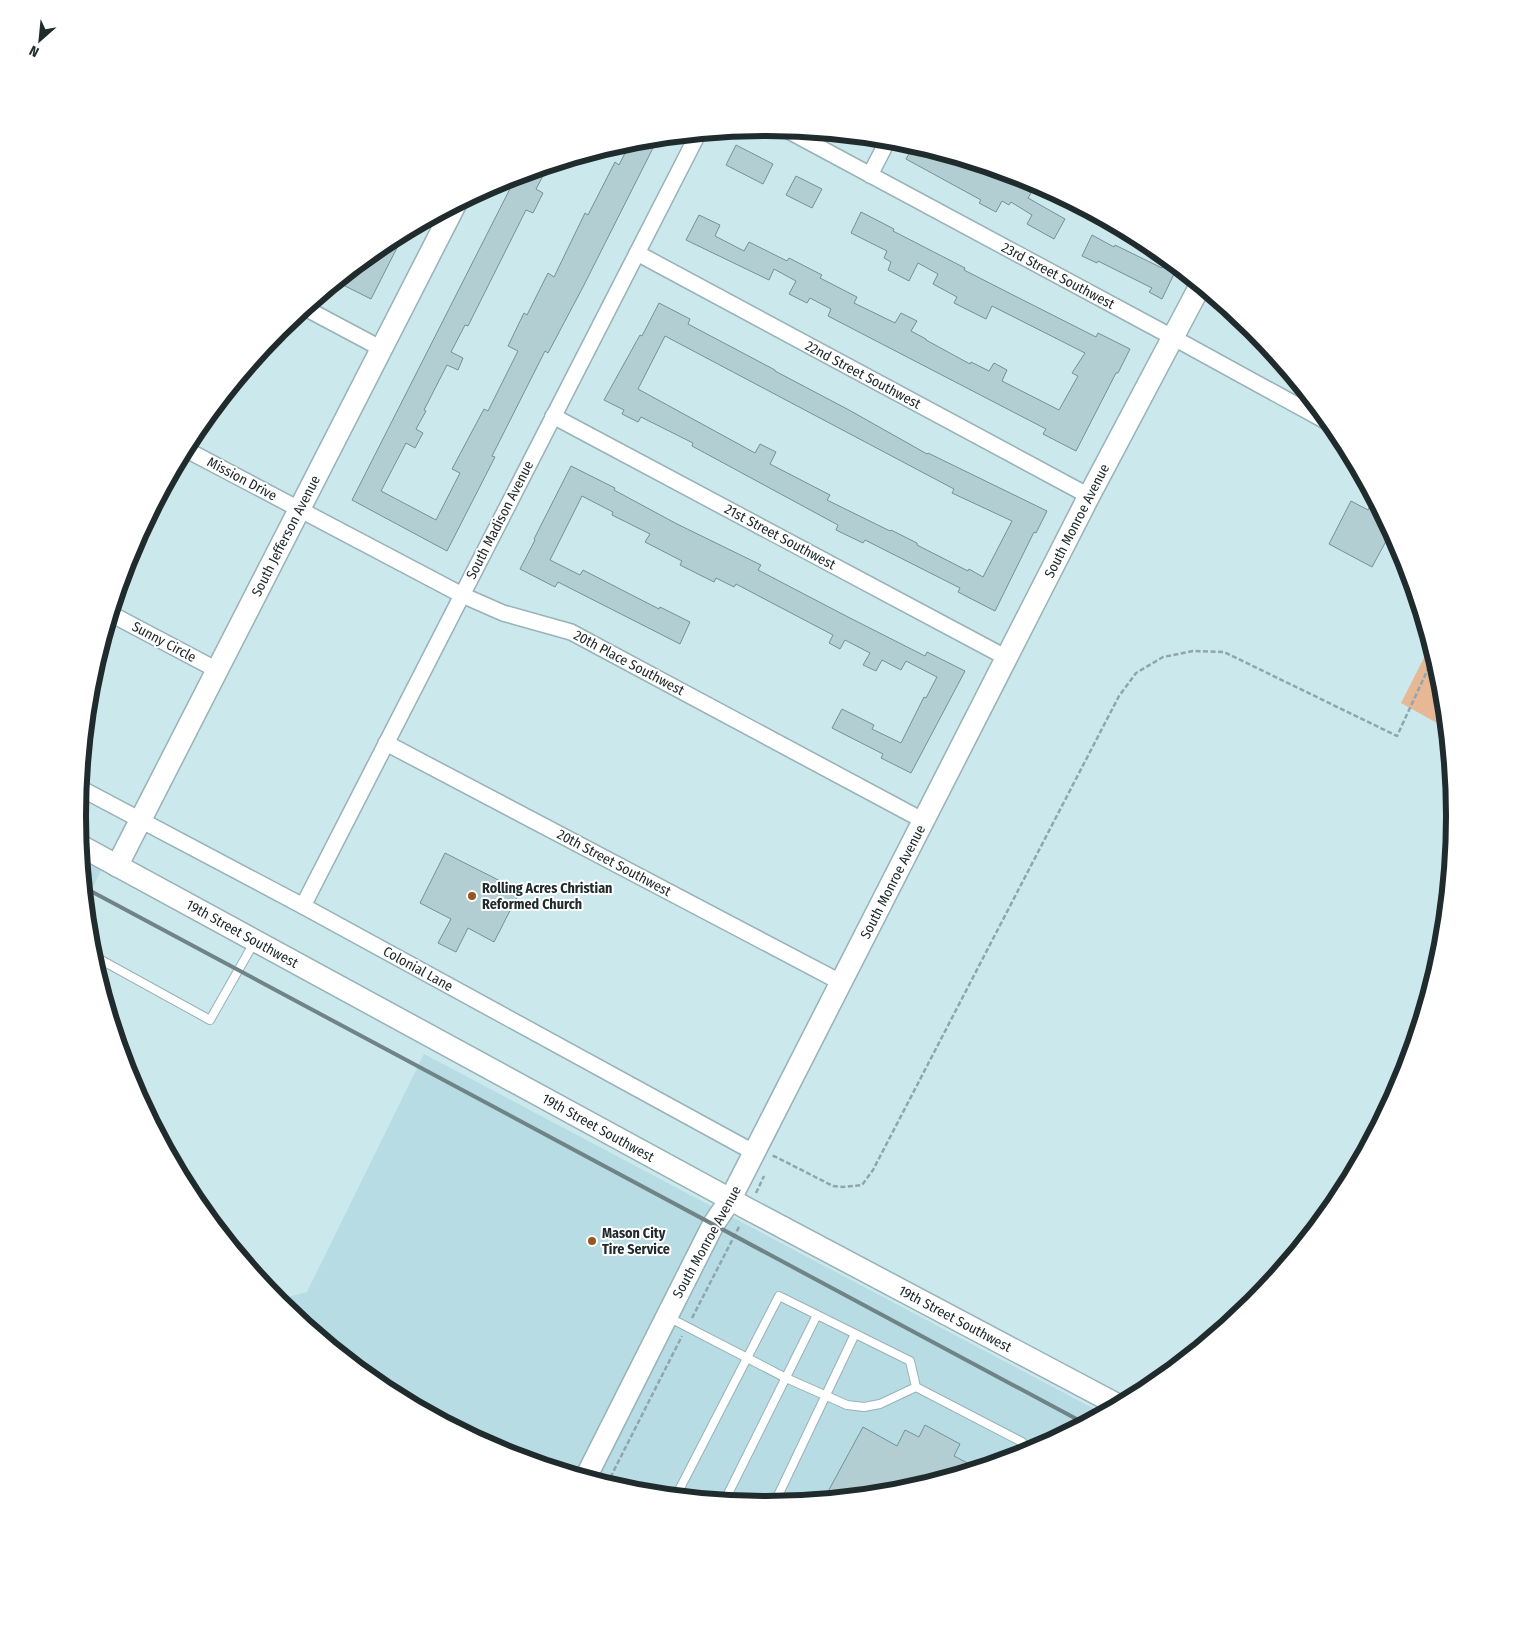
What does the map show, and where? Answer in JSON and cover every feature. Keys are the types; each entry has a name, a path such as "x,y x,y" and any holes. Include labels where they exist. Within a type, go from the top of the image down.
{"street":[{"name":"23rd Street Southwest","path":"801,138 1314,415"},
{"name":"South Madison Avenue","path":"303,906 695,140"},
{"path":"870,175 885,147"},
{"name":"South Jefferson Avenue","path":"117,866 451,214"},
{"name":"22nd Street Southwest","path":"637,254 1089,496"},
{"name":"South Monroe Avenue","path":"588,1472 714,1225 764,1154 842,983 1089,496 1197,291"},
{"path":"311,311 382,349"},
{"name":"21st Street Southwest","path":"553,416 1007,658"},
{"name":"Mission Drive","path":"192,453 300,510"},
{"name":"20th Place Southwest","path":"300,510 462,594 503,613 571,632 924,821"},
{"name":"Sunny Circle","path":"116,617 217,670"},
{"name":"20th Street Southwest","path":"386,743 842,983"},
{"name":"Colonial Lane","path":"87,792 764,1154"},
{"name":"19th Street Southwest","path":"88,850 730,1200 1111,1402"}],"lane":[{"path":"102,960 210,1020 255,941"},
{"path":"679,1490 779,1296 910,1362 916,1387"},
{"path":"728,1494 817,1315"},
{"path":"667,1316 748,1356 786,1378 846,1405 864,1407 880,1404 916,1387"},
{"path":"778,1495 855,1334"},
{"path":"916,1387 1022,1442"}],"path":[{"path":"764,1154 833,1186 843,1188 862,1185 873,1170 1119,696 1136,673 1163,657 1193,651 1224,652 1397,736 1429,666"}],"shaded area":[{"path":"1426,654 1440,724 1401,703"},
{"path":"88,861 102,869 91,891"},
{"path":"424,1054 1097,1410 1067,1426 984,1460 942,1473 899,1483 855,1490 766,1496 677,1490 633,1483 590,1473 548,1460 465,1426 426,1405 388,1381 352,1355 286,1298 307,1292"}],"building":[{"path":"736,145 773,164 763,184 726,165"},
{"path":"654,146 548,353 545,351 492,456 495,457 447,551 352,500 511,186 543,174 536,189 543,193 533,213 526,210 468,326 465,325 451,352 463,358 458,370 447,365 416,429 423,433 415,448 406,443 381,491 436,520 460,473 452,469 484,409 488,411 518,351 508,346 524,313 527,315 548,273 554,277 585,213 588,215 615,162 619,165 626,151"},
{"path":"910,152 984,172 1013,183 1031,193 1028,198 1065,219 1054,239 1027,224 1032,215 1011,202 1009,205 1002,201 996,212 979,203 981,200 906,159"},
{"path":"796,176 822,189 812,208 786,195"},
{"path":"861,212 1011,294 1096,337 1098,333 1130,349 1076,451 1043,434 1046,429 828,316 831,309 810,298 807,303 789,294 796,281 774,269 769,280 686,240 699,215 720,225 715,236 744,251 749,242 787,261 789,258 822,275 820,278 857,297 854,303 895,323 901,313 917,321 911,331 970,364 971,362 989,371 994,363 1007,370 1002,381 1059,410 1078,376 1072,373 1085,353 992,306 986,319 954,303 957,297 933,284 938,274 918,263 909,281 888,270 891,262 884,258 887,251 851,233"},
{"path":"1092,235 1114,247 1115,245 1175,273 1162,299 1149,292 1152,288 1098,261 1097,263 1082,256"},
{"path":"399,244 371,299 343,285"},
{"path":"659,303 690,319 688,324 927,454 1047,511 1036,533 1034,532 995,611 958,592 960,588 865,540 863,543 836,530 838,525 692,446 693,443 641,417 638,422 622,414 624,410 604,400 640,335 642,336","holes":["665,336 954,489 952,493 1012,521 983,577 827,500 830,495 770,464 776,452 760,444 755,453 638,389"]},
{"path":"571,466 615,488 614,490 677,524 761,565 758,570 848,617 925,656 927,652 965,671 911,773 881,758 883,754 832,728 842,709 874,725 872,729 901,743 924,697 926,698 937,677 906,661 901,670 882,660 876,671 863,665 870,653 845,640 840,649 829,643 833,635 736,584 734,587 716,578 714,582 680,565 682,561 645,542 650,534 612,515 613,512 582,496 550,560 580,575 583,570 659,609 660,607 690,622 680,644 558,582 555,587 520,569"},
{"path":"1351,501 1368,510 1370,505 1387,540 1372,567 1329,544"},
{"path":"445,853 520,891 494,942 468,928 456,952 438,943 451,919 420,903"},
{"path":"925,1425 960,1444 954,1456 970,1464 899,1483 828,1492 863,1427 897,1446 905,1430 919,1437"}],"railway":[{"path":"91,891 1078,1420"}],"place":[{"name":"Rolling Acres Christian Reformed Church","path":"472,896"},
{"name":"Mason City Tire Service","path":"592,1241"}]}
